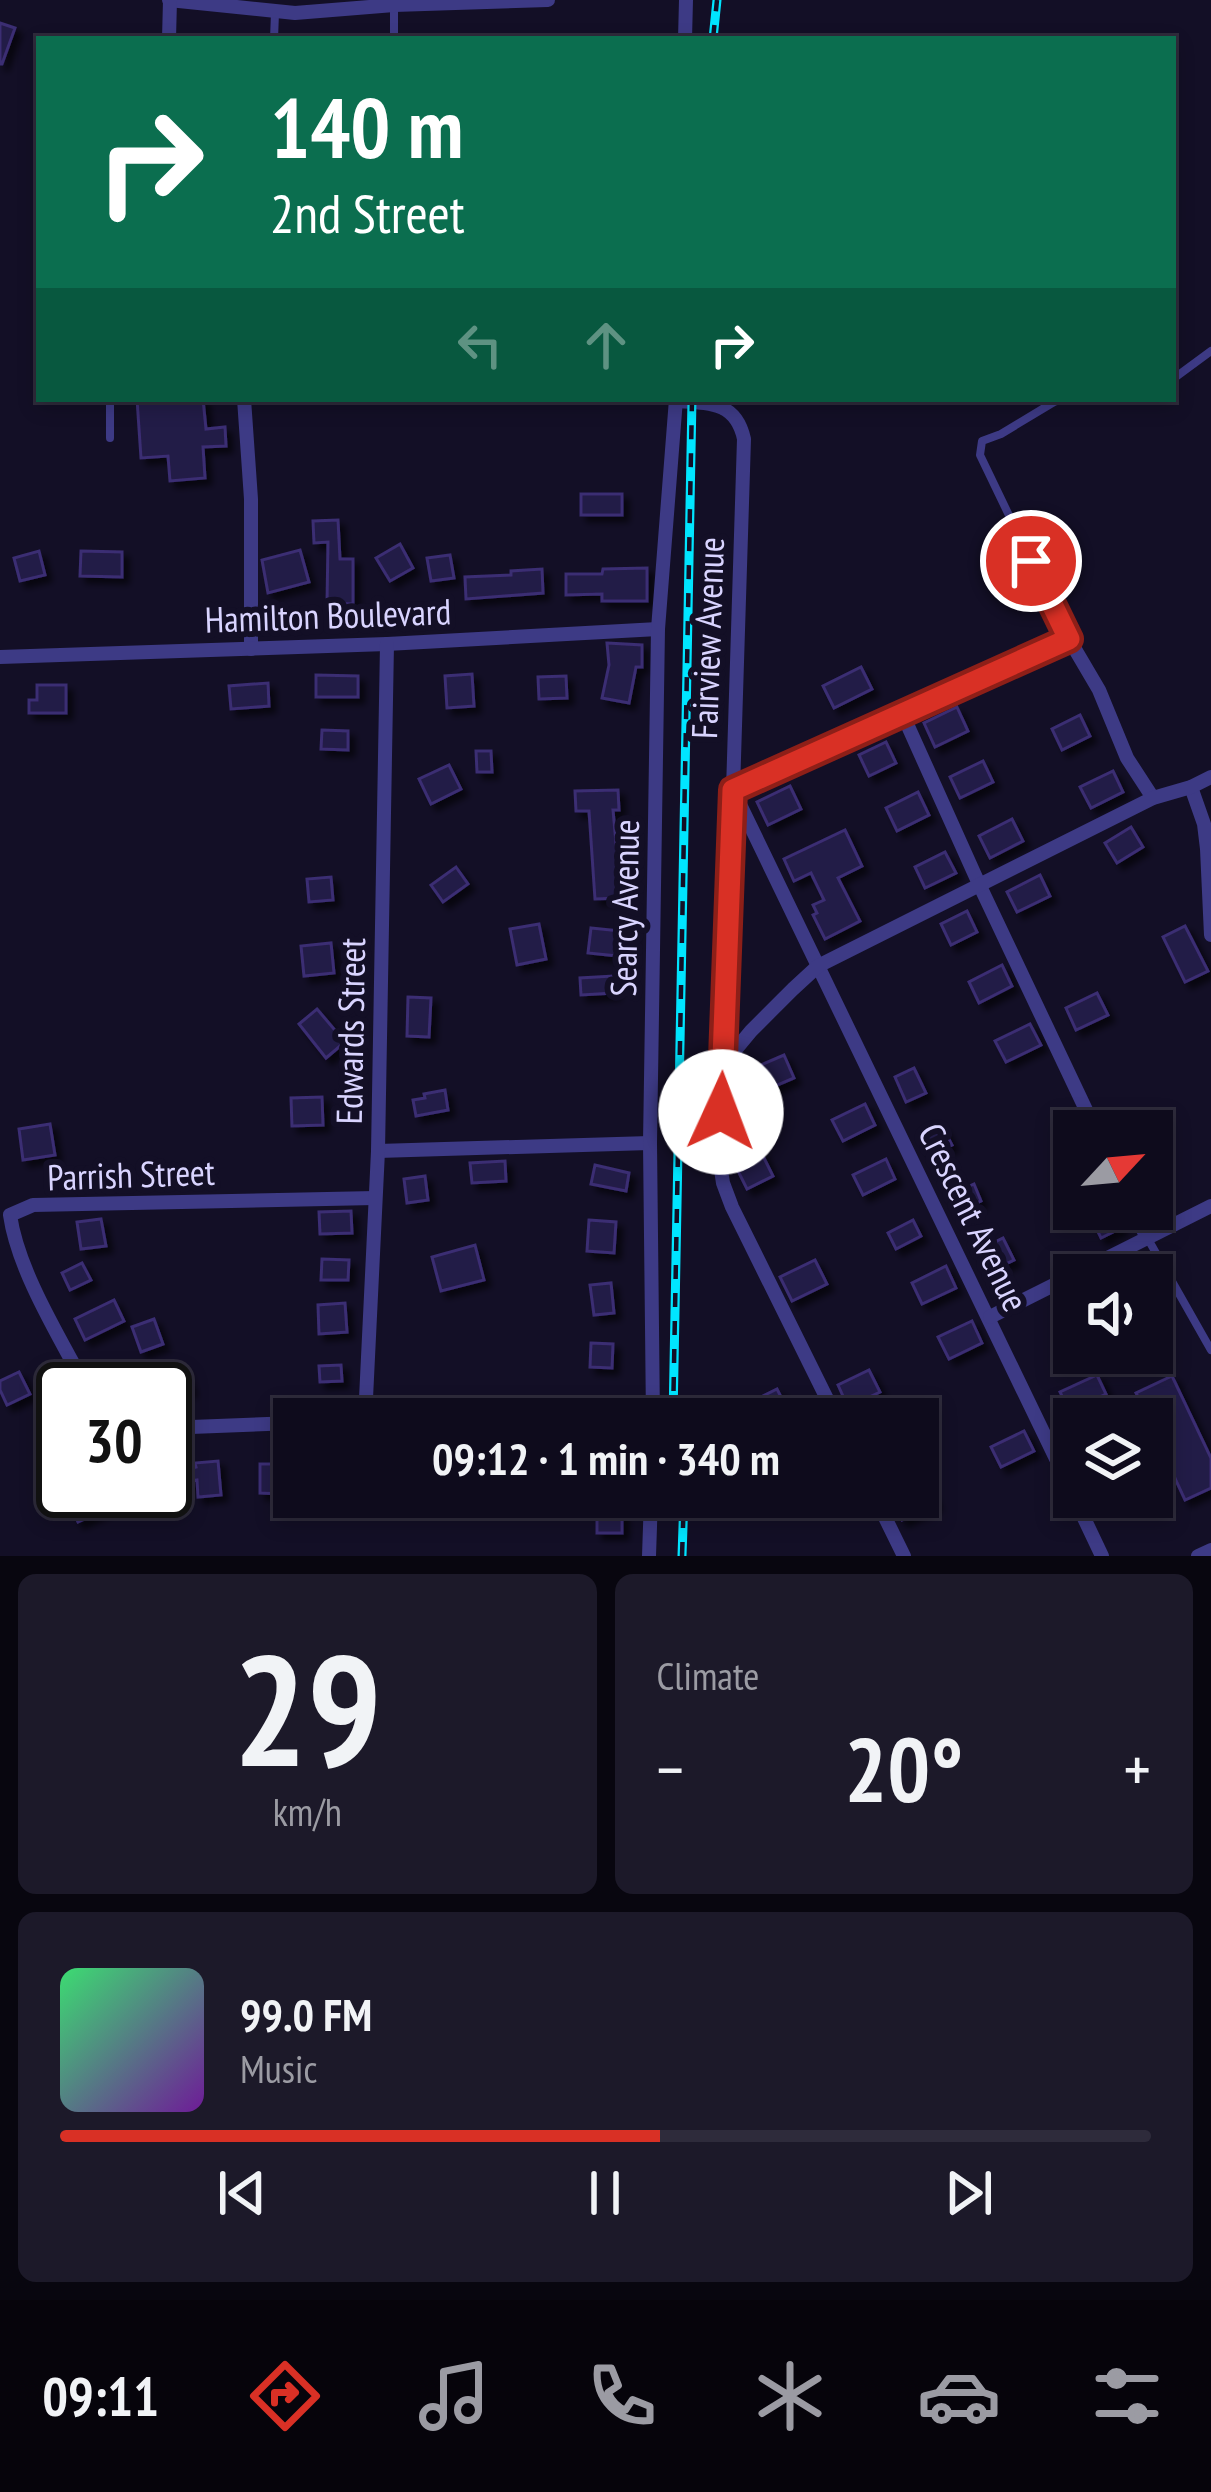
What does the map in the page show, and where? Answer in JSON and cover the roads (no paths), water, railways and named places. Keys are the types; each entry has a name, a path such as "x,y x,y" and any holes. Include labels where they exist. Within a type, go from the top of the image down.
{"street":[{"path":"169,36 170,0 275,13 548,0"},
{"path":"685,36 686,0"},
{"path":"244,402 251,499 251,649"},
{"name":"Searcy Avenue","path":"653,1398 650,1143 658,629 676,402"},
{"name":"Fairview Avenue","path":"691,402 720,406 735,416 744,439 733,790 818,966"},
{"name":"Hamilton Boulevard","path":"0,657 658,629"},
{"path":"827,1398 723,1183 719,1157 733,790 1069,639 1099,690 1127,758 1153,798"},
{"name":"Edwards Street","path":"366,1398 378,1151 387,644"},
{"path":"903,715 1086,1110"},
{"path":"722,1066 818,966 1153,798 1211,777"},
{"path":"1191,787 1206,836 1210,935"},
{"name":"Crescent Avenue","path":"818,966 1053,1453"},
{"path":"378,1151 650,1143"},
{"name":"Parrish Street","path":"73,1362 13,1238 10,1214 33,1205 375,1198"},
{"path":"989,1317 1211,1206"},
{"path":"1143,1230 1147,1238"},
{"path":"192,1427 273,1424"},
{"path":"650,1556 651,1518"},
{"path":"885,1518 904,1556"},
{"name":"Crescent Avenue","path":"1084,1518 1102,1556"},
{"path":"1198,1556 1211,1550"}],"lane":[{"path":"394,4 394,36"},
{"path":"274,36 275,13"},
{"path":"1176,378 1211,351"},
{"path":"110,402 110,437"},
{"path":"1052,402 982,441 980,455 1069,639"},
{"path":"1147,1238 1211,1349"}],"railway":[{"path":"713,36 717,0"},
{"path":"673,1398 692,402"},
{"path":"682,1556 683,1518"}]}
